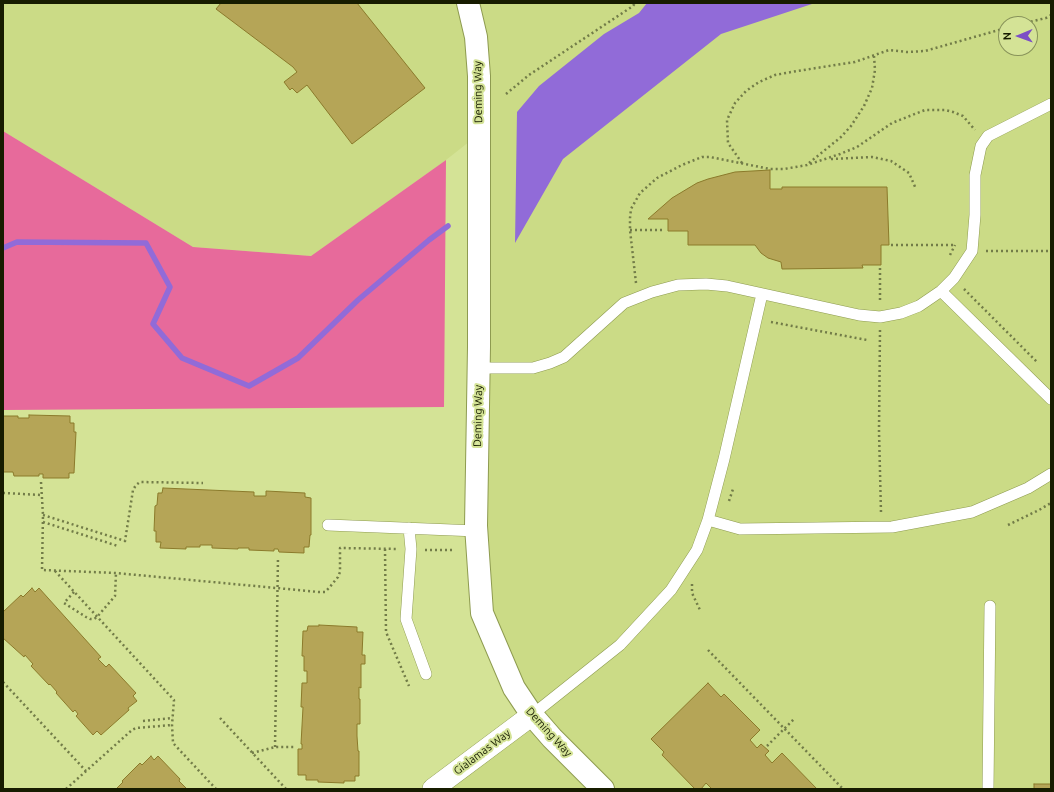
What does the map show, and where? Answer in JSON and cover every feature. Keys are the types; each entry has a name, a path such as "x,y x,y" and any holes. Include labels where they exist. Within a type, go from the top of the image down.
{"street":[{"name":"Deming Way","path":"468,3 476,37 479,76 479,368 477,531 482,613 514,688 532,715 552,738 603,789"},
{"name":"Gialamas Way","path":"433,789 532,715"}],"lane":[{"path":"479,368 533,368 564,358 624,302 678,285 706,284 727,286 859,315 880,317 901,314 919,306 941,291 954,278 972,251 975,215 975,175 981,146 988,136 1051,104"},
{"path":"941,291 1051,399"},
{"path":"532,715 620,645 671,590 697,550 708,520 724,459 762,294"},
{"path":"708,520 740,529 892,527 972,512 1028,488 1051,474"},
{"path":"328,525 477,531"},
{"path":"409,528 411,550 406,620 426,674"},
{"path":"988,789 990,606"}],"path":[{"path":"506,94 529,75 633,6 635,3"},
{"path":"1038,20 1051,15"},
{"path":"743,164 728,143 727,120 735,102 746,91 759,82 775,75 798,70 855,62 889,50 907,52 925,50 998,30"},
{"path":"808,165 841,138 864,106 872,88 875,70 874,56"},
{"path":"636,286 630,230 631,210 637,197 648,186 671,170 694,159 702,157 770,169 784,169 808,165 857,147 892,122 925,110 945,110 963,116 976,131"},
{"path":"824,159 872,157 891,161 909,173 916,188"},
{"path":"630,230 664,230"},
{"path":"880,268 878,431 881,514"},
{"path":"954,278 1041,367"},
{"path":"771,322 867,340"},
{"path":"41,482 43,515 42,570 116,573 325,592 335,582 340,572 340,548 452,550"},
{"path":"43,515 125,541 133,490 140,482 203,483"},
{"path":"3,493 42,495"},
{"path":"1008,525 1051,503"},
{"path":"43,522 118,546"},
{"path":"275,747 278,557"},
{"path":"55,571 174,700 172,725 173,743 216,789"},
{"path":"74,592 64,603 90,619 97,616 115,596 116,573"},
{"path":"708,650 843,789"},
{"path":"3,682 86,771"},
{"path":"143,721 173,718"},
{"path":"220,718 286,789"},
{"path":"767,746 794,719"},
{"path":"66,789 132,730 136,728 172,725"},
{"path":"252,753 275,747 295,747"}],"shaded area":[{"path":"3,3 1051,3 1051,789 433,789 531,715 482,613 479,134 446,160 311,256 193,247 3,131"},
{"path":"647,3 815,3 721,34 563,159 515,243 517,112 539,86 604,34 639,13"},
{"path":"3,131 193,247 311,256 446,160 444,407 3,410"}],"building":[{"path":"221,3 357,3 425,88 352,144 307,85 297,93 292,88 290,90 284,82 297,72 293,67 216,9"},
{"path":"770,170 770,189 782,189 782,187 887,187 889,245 881,245 881,265 862,265 863,268 782,269 781,262 768,258 761,253 755,245 688,245 688,231 668,231 668,219 648,219 672,198 697,183 735,172"},
{"path":"29,415 70,416 70,423 74,423 74,432 76,432 74,473 69,473 69,478 43,478 43,474 39,474 39,476 14,476 13,472 3,472 3,416 29,418"},
{"path":"163,488 254,492 254,496 266,496 266,491 305,493 305,497 311,498 311,535 309,547 304,547 304,553 279,552 278,549 274,549 274,551 249,550 249,548 212,548 212,545 186,547 186,549 160,548 161,542 156,542 156,531 154,531 155,506 157,505 158,493 162,493"},
{"path":"32,588 35,592 39,588 101,657 98,659 106,667 109,664 136,693 133,696 137,701 101,735 97,731 93,735 76,716 78,714 75,710 73,712 50,684 49,685 31,666 33,664 25,655 24,657 3,638 3,612 21,595 23,597"},
{"path":"319,625 357,627 357,632 363,632 362,655 365,655 365,664 361,664 361,688 359,687 360,724 357,724 359,776 355,776 355,781 344,781 344,783 318,782 318,780 306,780 306,775 298,775 298,749 302,749 302,683 307,683 307,671 304,671 304,656 302,656 303,631 307,631 308,626"},
{"path":"708,683 721,697 724,694 760,730 750,740 757,748 761,744 769,751 765,755 772,763 782,753 817,789 712,789 706,783 701,789 695,789 662,755 664,752 651,739"},
{"path":"151,756 154,760 158,756 180,779 179,781 187,789 116,789 140,763 142,765"},
{"path":"1034,784 1051,784 1051,789 1034,789"}],"waterway":[{"path":"3,248 17,242 146,243 170,287 153,324 182,358 249,386 298,358 358,300 429,240 448,226"}]}
